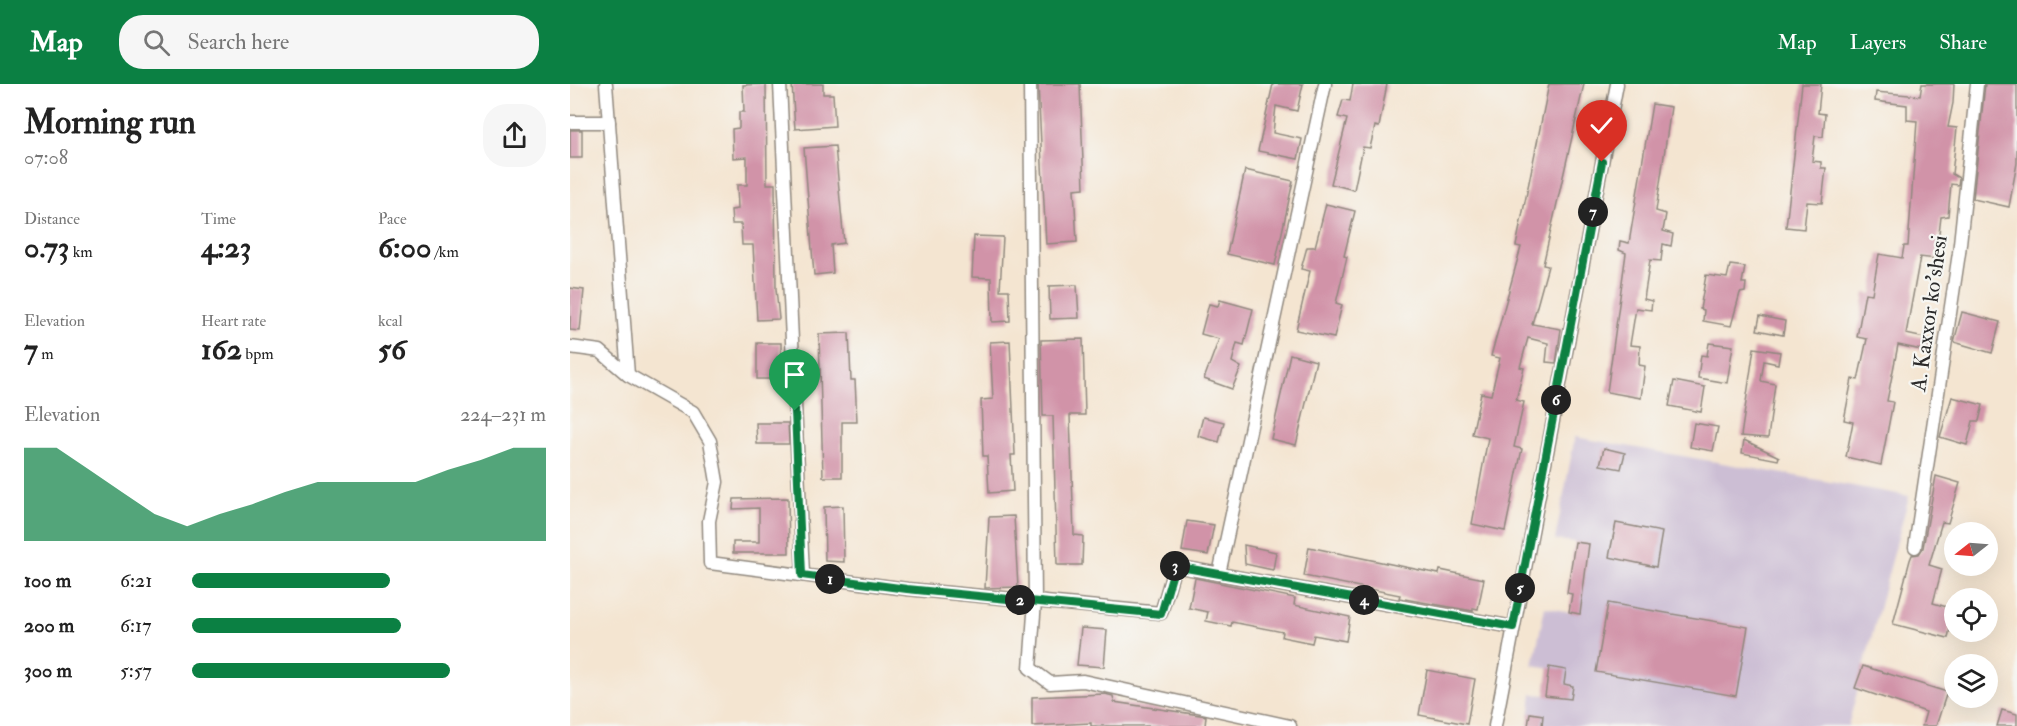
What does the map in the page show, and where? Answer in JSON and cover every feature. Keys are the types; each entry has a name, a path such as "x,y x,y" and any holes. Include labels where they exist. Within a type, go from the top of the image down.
{"street":[{"path":"606,84 628,375"},
{"path":"780,84 802,575"},
{"path":"1030,84 1035,601 1030,668 1050,683 1083,681 1290,726"},
{"path":"1219,574 1325,84"},
{"path":"1495,726 1617,84"},
{"name":"A. Kaxxor ko'shesi","path":"1915,547 1959,253 1977,84"},
{"path":"570,122 609,122"},
{"path":"570,348 600,351 628,375 693,412 710,441 717,482 709,522 710,563 1161,614 1175,566 1513,627"}],"shaded area":[{"path":"1575,437 1909,496 1848,726 1528,726 1532,694 1545,695 1549,668 1533,665 1545,607 1569,612 1572,595 1567,593 1575,542 1555,540"}],"building":[{"path":"766,84 767,184 775,184 776,289 779,319 757,320 753,245 742,245 741,224 732,224 731,210 738,209 737,185 747,185 747,157 733,158 732,129 739,128 739,112 744,112 743,85"},
{"path":"792,84 823,84 823,94 833,94 835,126 795,129"},
{"path":"1038,84 1080,84 1084,188 1074,189 1077,242 1046,244"},
{"path":"1273,84 1303,84 1297,111 1276,106 1273,133 1302,139 1298,159 1258,151"},
{"path":"1353,84 1387,84 1379,127 1375,126 1370,148 1363,147 1354,190 1331,184 1347,119 1338,117 1343,100 1350,101"},
{"path":"1549,84 1584,84 1543,265 1548,266 1532,324 1561,329 1556,363 1546,362 1548,343 1528,338 1520,367 1524,368 1516,400 1524,402 1514,447 1522,449 1505,531 1472,524 1488,438 1472,434 1481,393 1491,395 1500,358 1491,356 1521,247 1516,246"},
{"path":"1802,84 1821,84 1818,113 1825,114 1823,137 1815,136 1812,161 1821,162 1821,168 1826,168 1822,203 1807,202 1804,229 1786,227"},
{"path":"1922,84 1954,84 1948,127 1957,128 1952,174 1959,178 1958,185 1951,184 1948,216 1941,217 1936,259 1920,257 1906,334 1929,339 1926,351 1898,345 1887,401 1893,402 1881,465 1846,457 1853,422 1844,420 1852,379 1858,380 1867,339 1857,337 1865,293 1872,294 1879,254 1902,258 1904,246 1908,246 1917,121 1907,120 1907,105 1875,101 1876,92 1920,96"},
{"path":"1985,84 2017,84 2017,163 2009,207 1973,199"},
{"path":"1652,104 1671,107 1656,211 1666,214 1663,231 1673,234 1671,246 1663,244 1661,261 1650,260 1644,299 1652,301 1651,310 1636,308 1630,345 1640,346 1639,365 1645,366 1641,398 1607,392 1626,253 1619,250 1620,241 1629,243"},
{"path":"570,130 582,130 582,158 570,158"},
{"path":"835,146 844,243 831,245 833,273 814,275 804,148"},
{"path":"1245,170 1293,181 1275,265 1227,254"},
{"path":"1326,204 1355,211 1336,303 1342,305 1334,338 1296,330 1310,271 1301,269 1307,247 1315,247"},
{"path":"974,236 1003,237 1000,290 1009,290 1010,321 992,322 991,278 972,277"},
{"path":"1730,265 1745,267 1742,283 1746,283 1745,292 1740,293 1731,326 1703,321 1704,310 1700,309 1706,275 1727,278"},
{"path":"1077,285 1079,318 1050,319 1049,286"},
{"path":"570,288 584,290 580,331 570,330"},
{"path":"1220,300 1253,309 1244,345 1237,343 1232,362 1241,367 1232,389 1204,379 1219,339 1201,334 1209,304 1218,306"},
{"path":"1962,312 2000,322 1992,353 1954,342"},
{"path":"1760,316 1785,321 1783,335 1757,330"},
{"path":"849,333 851,380 855,380 857,422 842,422 842,477 823,477 819,334"},
{"path":"1083,339 1085,415 1070,415 1074,535 1083,536 1082,565 1057,565 1053,416 1043,416 1041,340"},
{"path":"1010,341 1015,455 1011,455 1013,491 989,493 987,456 983,456 981,400 993,399 990,342"},
{"path":"757,343 781,343 781,379 757,379"},
{"path":"1709,343 1733,346 1727,383 1698,378 1701,355 1707,356"},
{"path":"1754,348 1780,352 1778,364 1764,361 1761,381 1775,384 1768,438 1741,436"},
{"path":"1290,354 1316,361 1296,445 1271,439"},
{"path":"1674,381 1705,387 1701,412 1669,406"},
{"path":"1952,397 1983,405 1979,421 1973,421 1967,445 1940,437"},
{"path":"1203,417 1224,422 1219,442 1198,436"},
{"path":"756,423 788,423 789,444 757,444"},
{"path":"1694,423 1718,427 1713,451 1690,447"},
{"path":"1744,440 1779,457 1778,460 1742,453"},
{"path":"1604,448 1625,453 1621,469 1600,465"},
{"path":"1936,476 1960,483 1948,522 1942,522 1929,565 1942,569 1933,603 1944,606 1944,637 1893,624 1910,560 1912,555 1919,554 1923,548"},
{"path":"788,498 789,553 733,553 733,542 759,542 759,508 733,509 734,499"},
{"path":"843,506 844,562 825,561 824,507"},
{"path":"1014,516 1018,587 985,588 989,517"},
{"path":"1187,521 1214,525 1208,555 1182,551"},
{"path":"1616,523 1662,532 1656,567 1609,557"},
{"path":"1575,542 1589,544 1580,614 1569,612 1572,594 1567,593"},
{"path":"1244,545 1276,552 1273,570 1245,564"},
{"path":"1309,547 1439,574 1440,570 1484,579 1478,609 1473,608 1473,611 1399,598 1400,595 1304,576"},
{"path":"1195,578 1295,598 1294,605 1350,617 1346,641 1314,635 1312,643 1282,637 1283,632 1232,622 1231,626 1206,621 1208,612 1189,608"},
{"path":"1608,603 1748,627 1736,696 1596,672"},
{"path":"1081,628 1107,630 1104,667 1077,665"},
{"path":"1863,666 1944,691 1944,701 1936,726 1922,726 1926,712 1855,688"},
{"path":"1549,667 1566,670 1564,684 1573,686 1571,699 1545,696"},
{"path":"1427,670 1475,679 1467,724 1419,715"},
{"path":"1105,694 1113,696 1114,702 1206,716 1205,726 1091,726 1091,723 1032,726 1032,697"},
{"path":"2002,710 2017,714 2017,726 1997,726"},
{"path":"1530,713 1543,715 1542,726 1528,726"}],"route":[{"path":"795,411 802,575 907,589 1161,614 1175,566 1513,627 1602,162"}]}
